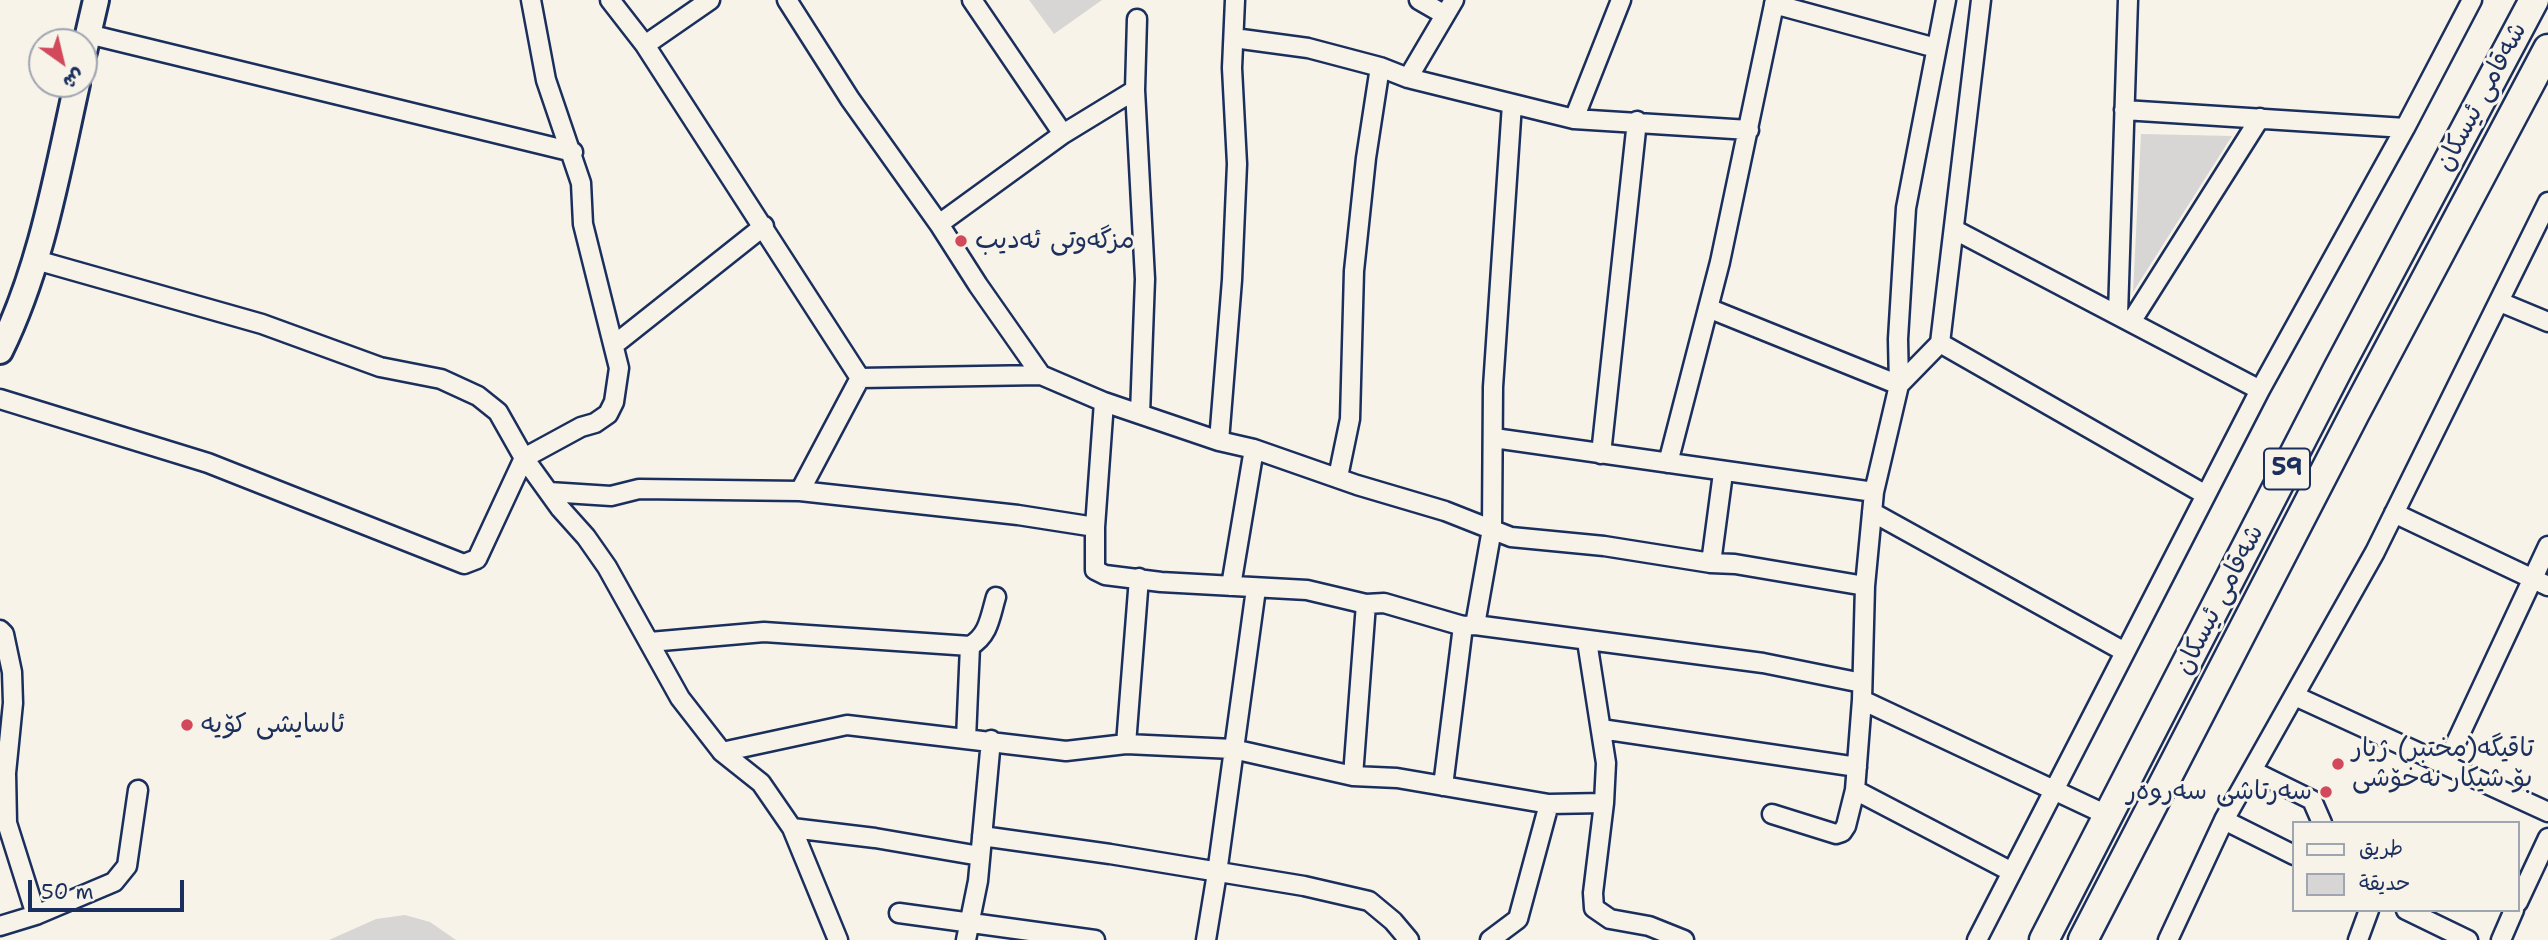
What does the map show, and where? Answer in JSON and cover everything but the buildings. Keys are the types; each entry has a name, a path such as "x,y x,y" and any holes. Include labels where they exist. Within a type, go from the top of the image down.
{"main road":[{"path":"89,28 95,0"},
{"name":"شەقامی ئیسکان","path":"2044,940 2338,369 2534,0"},
{"name":"شەقامی ئیسکان","path":"2084,940 2355,413 2548,49"},
{"path":"0,351 12,327 36,260 74,98"}],"street":[{"path":"0,399 208,463 464,564 477,559 524,458 608,414 614,402 619,368 583,224 581,183 573,152 546,80 531,0"},
{"path":"610,0 645,45 860,378"},
{"path":"645,45 710,0"},
{"path":"787,0 850,99 1041,375"},
{"path":"972,0 1063,134"},
{"path":"1219,441 1232,279 1237,164 1232,68 1235,0"},
{"path":"1408,78 1449,7 1419,0"},
{"path":"1574,119 1621,0"},
{"path":"1772,814 1836,834 1842,832 1846,826 1855,790 1862,691 1865,586 1874,492 1899,385 1898,339 1906,208 1946,0"},
{"path":"1899,385 1940,343 1981,0"},
{"path":"2125,319 2124,110 2127,0"},
{"path":"1977,940 2260,390 2405,128 2472,0"},
{"path":"1668,463 1749,130 1774,2 1936,48"},
{"path":"1137,19 1135,90 1145,279 1140,414"},
{"path":"1234,38 1308,48 1380,67 1408,78 1574,119 1749,130"},
{"path":"98,46 573,152"},
{"path":"1338,477 1350,419 1354,271 1366,158 1380,67"},
{"path":"939,224 1063,134 1135,90"},
{"path":"1443,786 1469,626 1492,529 1493,387 1512,104"},
{"path":"2124,110 2405,128"},
{"path":"2125,319 2260,118"},
{"path":"1601,454 1637,121"},
{"path":"2168,940 2224,820 2394,513 2548,202"},
{"path":"614,345 764,226"},
{"path":"1955,230 2260,390"},
{"path":"36,260 262,324 380,367 441,379 478,396 498,412 524,458 607,567 680,698 722,752 761,783 792,828 838,940"},
{"path":"2500,302 2548,322"},
{"path":"1708,307 1899,385"},
{"path":"1940,343 2206,495"},
{"path":"860,378 1041,375 1104,402 1219,441 1254,449 1511,537 1604,546 1712,563 1735,564 1865,586"},
{"path":"800,491 860,378"},
{"path":"1104,402 1095,527 1095,570 1105,575 1161,582 1307,590 1366,604 1384,603 1469,626 1763,663 1862,691 2109,816"},
{"path":"1494,438 1723,473 1874,492"},
{"path":"1231,586 1254,449"},
{"path":"1712,563 1723,473"},
{"path":"549,492 611,496 639,489 800,491 1095,527"},
{"path":"1872,512 2125,652"},
{"path":"2394,513 2540,583"},
{"path":"2446,764 2540,583 2548,546"},
{"path":"1126,744 1139,579"},
{"path":"1206,940 1256,589"},
{"path":"650,642 764,632 970,646 979,641 987,631 996,597"},
{"path":"1353,776 1366,604"},
{"path":"0,630 4,634 12,672 13,703 6,773 7,823 36,915"},
{"path":"1587,641 1606,764 1593,893 1594,908 1610,919 1649,926 1684,940"},
{"path":"967,739 970,646"},
{"path":"2295,695 2548,812"},
{"path":"722,752 847,725 1066,751 1126,744 1233,748 1353,776 1397,778 1549,804 1604,803"},
{"path":"1601,729 1857,767"},
{"path":"967,931 980,856 991,740"},
{"path":"2253,771 2312,800 2321,821"},
{"path":"0,926 36,915 114,882 127,866 138,790"},
{"path":"1855,790 2012,872"},
{"path":"1490,940 1518,919 1549,804"},
{"path":"2224,820 2292,854"},
{"path":"792,828 875,838 980,856"},
{"path":"982,836 1304,886 1369,901 1393,921 1409,940"},
{"path":"2520,898 2548,838"},
{"path":"2410,912 2468,940"},
{"path":"2501,940 2513,912"},
{"path":"900,913 967,931 1095,940"}],"green space":[{"path":"1029,0 1102,0 1054,34"},
{"path":"2141,134 2232,136 2133,292"},
{"path":"405,915 430,922 456,940 329,940 376,919"}],"place":[{"name":"مزگەوتی ئەدیب","path":"961,241"},
{"name":"ئاسایشی کۆیە","path":"187,725"},
{"name":"تاقیگە(مختبر) ژیار بۆ شیکار نەخۆشی","path":"2338,764"},
{"name":"سەرتاشی سەروەر","path":"2326,792"}]}
